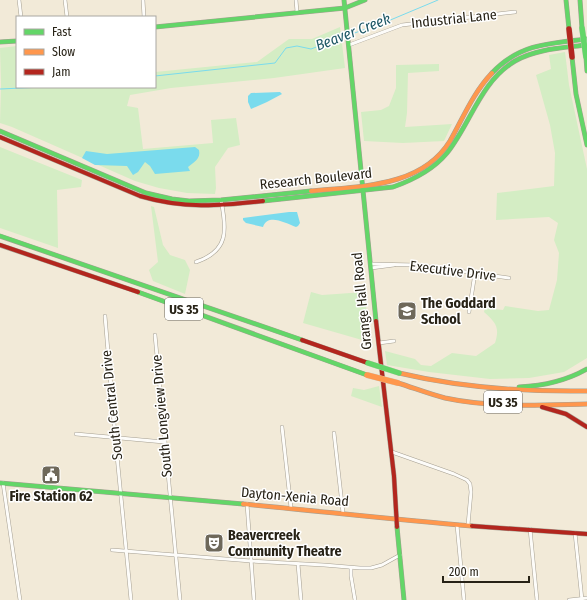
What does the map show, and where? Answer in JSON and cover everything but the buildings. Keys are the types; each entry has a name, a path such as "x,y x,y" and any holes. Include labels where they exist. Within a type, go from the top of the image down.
{"main road":[{"name":"Grange Hall Road","path":"344,0 379,343 392,452 396,520 404,600"},
{"path":"156,27 345,8 365,0"},
{"path":"566,0 576,94 587,145"},
{"path":"580,0 587,71"},
{"name":"Research Boulevard","path":"363,188 402,179 420,170 432,160 448,142 484,81 496,68 516,54 550,43 587,40"},
{"path":"0,42 16,41"},
{"name":"Research Boulevard","path":"0,137 124,190 155,201 193,207 363,188 393,187 421,175 442,159 452,146 484,90 495,76 516,60 534,53 552,49 587,45"},
{"name":"Research Boulevard","path":"0,131 146,193 172,199 222,203"},
{"name":"US 35","path":"0,236 368,363 417,378 466,387 497,390 587,391"},
{"name":"US 35","path":"0,245 189,310 367,375 419,390 458,397 496,401 587,403"},
{"path":"417,378 522,388 559,382 587,369"},
{"path":"419,390 450,399 504,405 587,403"},
{"path":"532,405 562,412 575,418 587,427"},
{"name":"Dayton-Xenia Road","path":"2,483 344,513 396,520 587,534"}],"street":[{"path":"19,0 21,16"},
{"path":"65,0 67,16"},
{"path":"143,0 144,16"},
{"path":"296,0 297,12"},
{"name":"Industrial Lane","path":"349,46 406,24 515,12"},
{"path":"196,262 213,254 222,243 224,229 222,203"},
{"name":"Executive Drive","path":"371,266 416,264 509,278"},
{"path":"470,312 475,273"},
{"name":"South Central Drive","path":"105,316 115,438 132,600"},
{"name":"South Longview Drive","path":"155,335 180,600"},
{"path":"379,343 394,341"},
{"path":"282,426 290,508"},
{"path":"334,433 344,513"},
{"path":"76,434 164,442"},
{"path":"392,452 467,480 471,492 468,525"},
{"path":"2,483 20,600"},
{"path":"247,504 254,600"},
{"path":"457,525 464,600"},
{"path":"530,529 537,600"},
{"path":"575,533 581,599"},
{"path":"112,550 352,568 376,567 400,556"},
{"path":"298,564 302,600"},
{"path":"352,568 351,576 355,600"},
{"path":"569,600 587,598"}],"green space":[{"path":"340,27 345,68 274,78 171,88 130,95 127,106 138,108 143,149 213,143 211,120 236,118 240,145 228,148 215,167 215,194 187,193 159,188 135,181 0,123 0,48 16,46 16,88 156,88 156,72 257,62 289,39 312,39"},
{"path":"565,52 569,85 587,169 587,358 564,372 529,378 490,379 429,372 387,365 385,351 415,359 421,365 431,366 452,353 476,356 495,343 497,333 494,322 484,312 485,308 503,310 505,306 538,311 549,310 557,280 559,253 554,240 558,223 549,217 496,220 497,193 554,186 555,153 550,125 536,75 551,69 549,55"},
{"path":"439,64 439,71 408,73 407,113 405,127 452,124 444,141 403,143 364,141 361,112 381,110 389,106 396,88 396,65"},
{"path":"0,147 82,180 81,187 57,190 58,248 0,228"},
{"path":"151,206 154,207 163,245 170,255 185,260 190,270 185,294 153,281 149,270 158,262"},
{"path":"311,292 322,295 365,292 369,342 303,323"},
{"path":"379,386 382,407 351,396 353,388 364,390"}],"water":[{"path":"280,92 282,94 251,109 248,102 248,96 251,93"},
{"path":"195,147 199,150 199,156 188,167 190,171 155,174 150,166 145,162 138,172 133,175 127,166 95,165 82,158 86,151 107,154"},
{"path":"297,212 300,223 298,226 296,227 273,220 265,223 263,227 246,223 243,220 243,218"}],"waterway":[{"name":"Beaver Creek","path":"349,35 388,21 438,0"},
{"name":"Beaver Creek","path":"156,76 275,63 286,48 297,46 311,49 346,36"},
{"name":"Beaver Creek","path":"0,89 22,88"}],"traffic: fast":[{"path":"344,0 376,321"},
{"path":"156,27 345,8 365,0"},
{"path":"566,0 569,29"},
{"path":"580,0 582,28"},
{"path":"582,28 586,57"},
{"path":"492,73 502,63 524,51 548,44 587,39"},
{"path":"0,42 16,41"},
{"path":"263,201 393,187 415,178 429,169 447,153 463,129 484,91 503,70 515,61 540,51 586,45"},
{"path":"572,57 576,94 587,145"},
{"path":"586,57 587,71"},
{"path":"0,131 146,193 172,199 189,201 221,200 311,191"},
{"path":"0,236 302,340"},
{"path":"138,292 367,375"},
{"path":"368,363 399,373"},
{"path":"519,387 554,382 571,377 587,369"},
{"path":"0,483 243,504"},
{"path":"397,527 404,600"}],"traffic: slow":[{"path":"311,191 349,188 388,182 423,168 438,156 450,141 474,97 492,73"},
{"path":"399,373 469,386 539,391 587,391"},
{"path":"367,375 398,383"},
{"path":"398,383 445,398 480,403 498,405 587,404"},
{"path":"243,504 472,526"}],"traffic: jam":[{"path":"569,29 572,57"},
{"path":"0,137 140,196 156,200 186,205 216,205 263,201"},
{"path":"0,245 138,292"},
{"path":"376,321 394,476 397,527"},
{"path":"302,340 368,363"},
{"path":"542,407 566,414 587,427"},
{"path":"472,526 587,534"}],"place":[{"name":"The Goddard School","path":"407,311"},
{"name":"Fire Station 62","path":"51,475"},
{"name":"Beavercreek Community Theatre","path":"214,543"}]}
